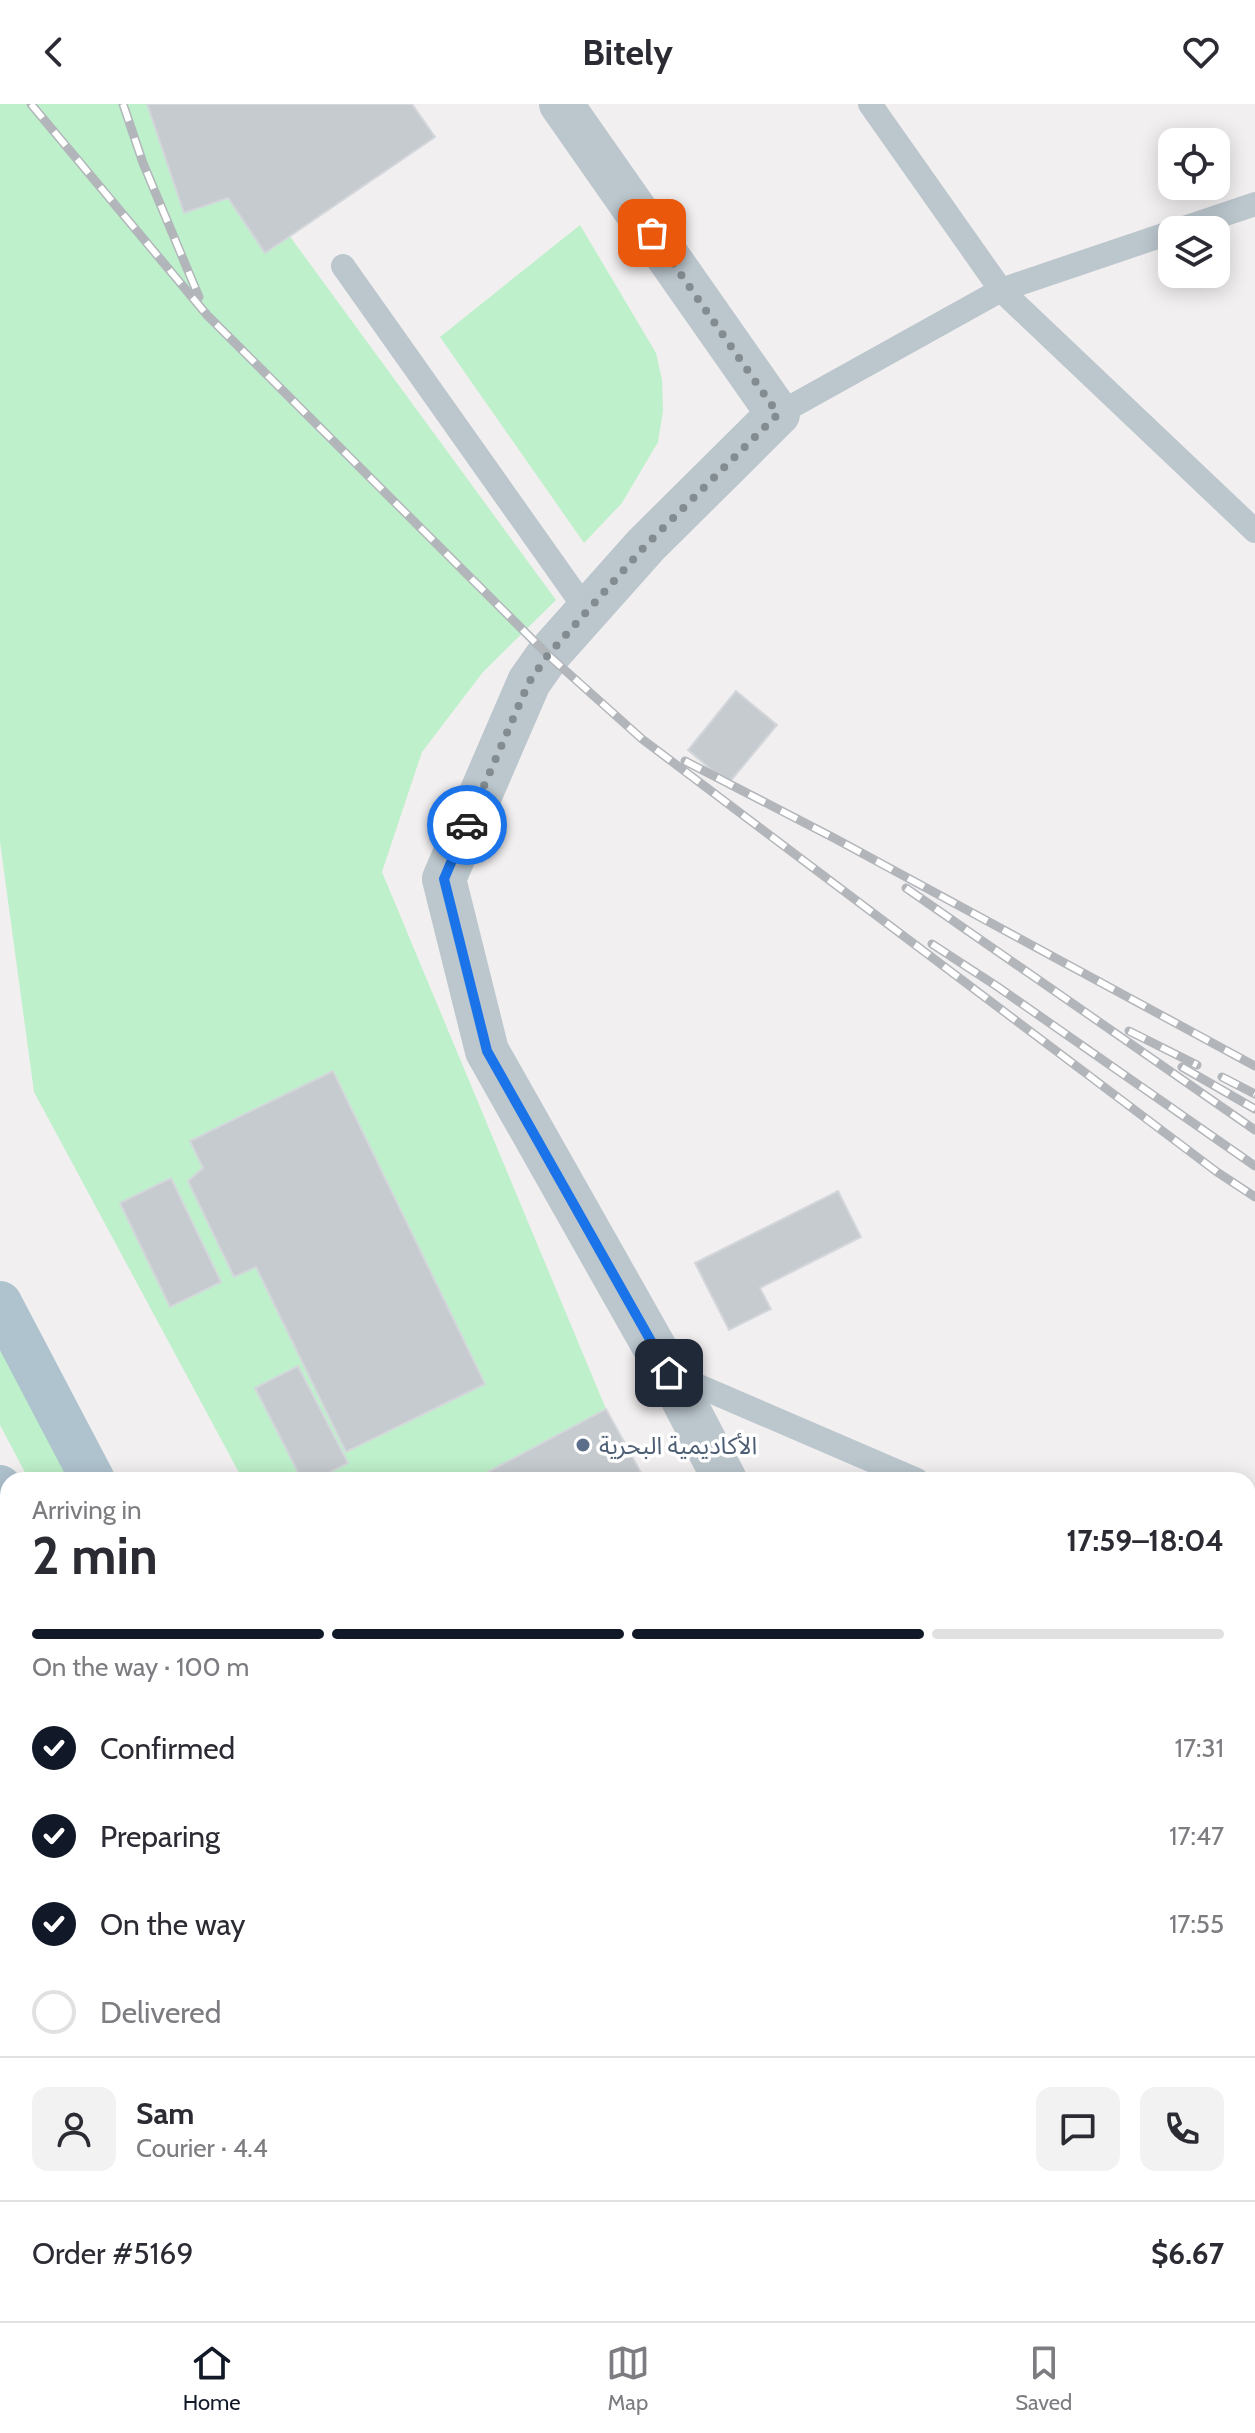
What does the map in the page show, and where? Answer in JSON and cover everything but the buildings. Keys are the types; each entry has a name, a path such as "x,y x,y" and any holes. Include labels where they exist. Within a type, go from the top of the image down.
{"main road":[{"path":"0,1303 89,1472"}],"street":[{"path":"561,104 778,414 646,545 548,655 529,682 444,879 487,1051 669,1373 721,1472"}],"lane":[{"path":"870,104 1001,290 1255,531"},
{"path":"1219,216 1255,204"},
{"path":"778,414 1001,290 1158,237"},
{"path":"343,266 587,611"},
{"path":"669,1373 898,1472"}],"green space":[{"path":"0,104 193,104 556,600 483,672 422,752 382,872 606,1409 488,1472 239,1472 34,1092 0,842"},
{"path":"580,225 656,353 662,380 663,411 658,442 622,503 584,543 440,337"},
{"path":"0,1347 65,1472 25,1472 0,1425"}],"railway":[{"path":"31,104 207,315 548,655 642,739 1217,1172 1255,1197"},
{"path":"123,104 143,163 199,297"},
{"path":"685,761 834,838 1255,1066"},
{"path":"906,888 1255,1130"},
{"path":"932,944 1255,1166"},
{"path":"1129,1031 1197,1065"},
{"path":"1182,1067 1255,1109"},
{"path":"1222,1077 1255,1094"}],"way so far":[{"path":"467,825 529,682 548,655 646,545 778,414 652,233"}],"place":[{"name":"الأكاديمية البحرية","path":"583,1445"}],"route":[{"path":"467,825 444,879 487,1051 669,1373"}]}
